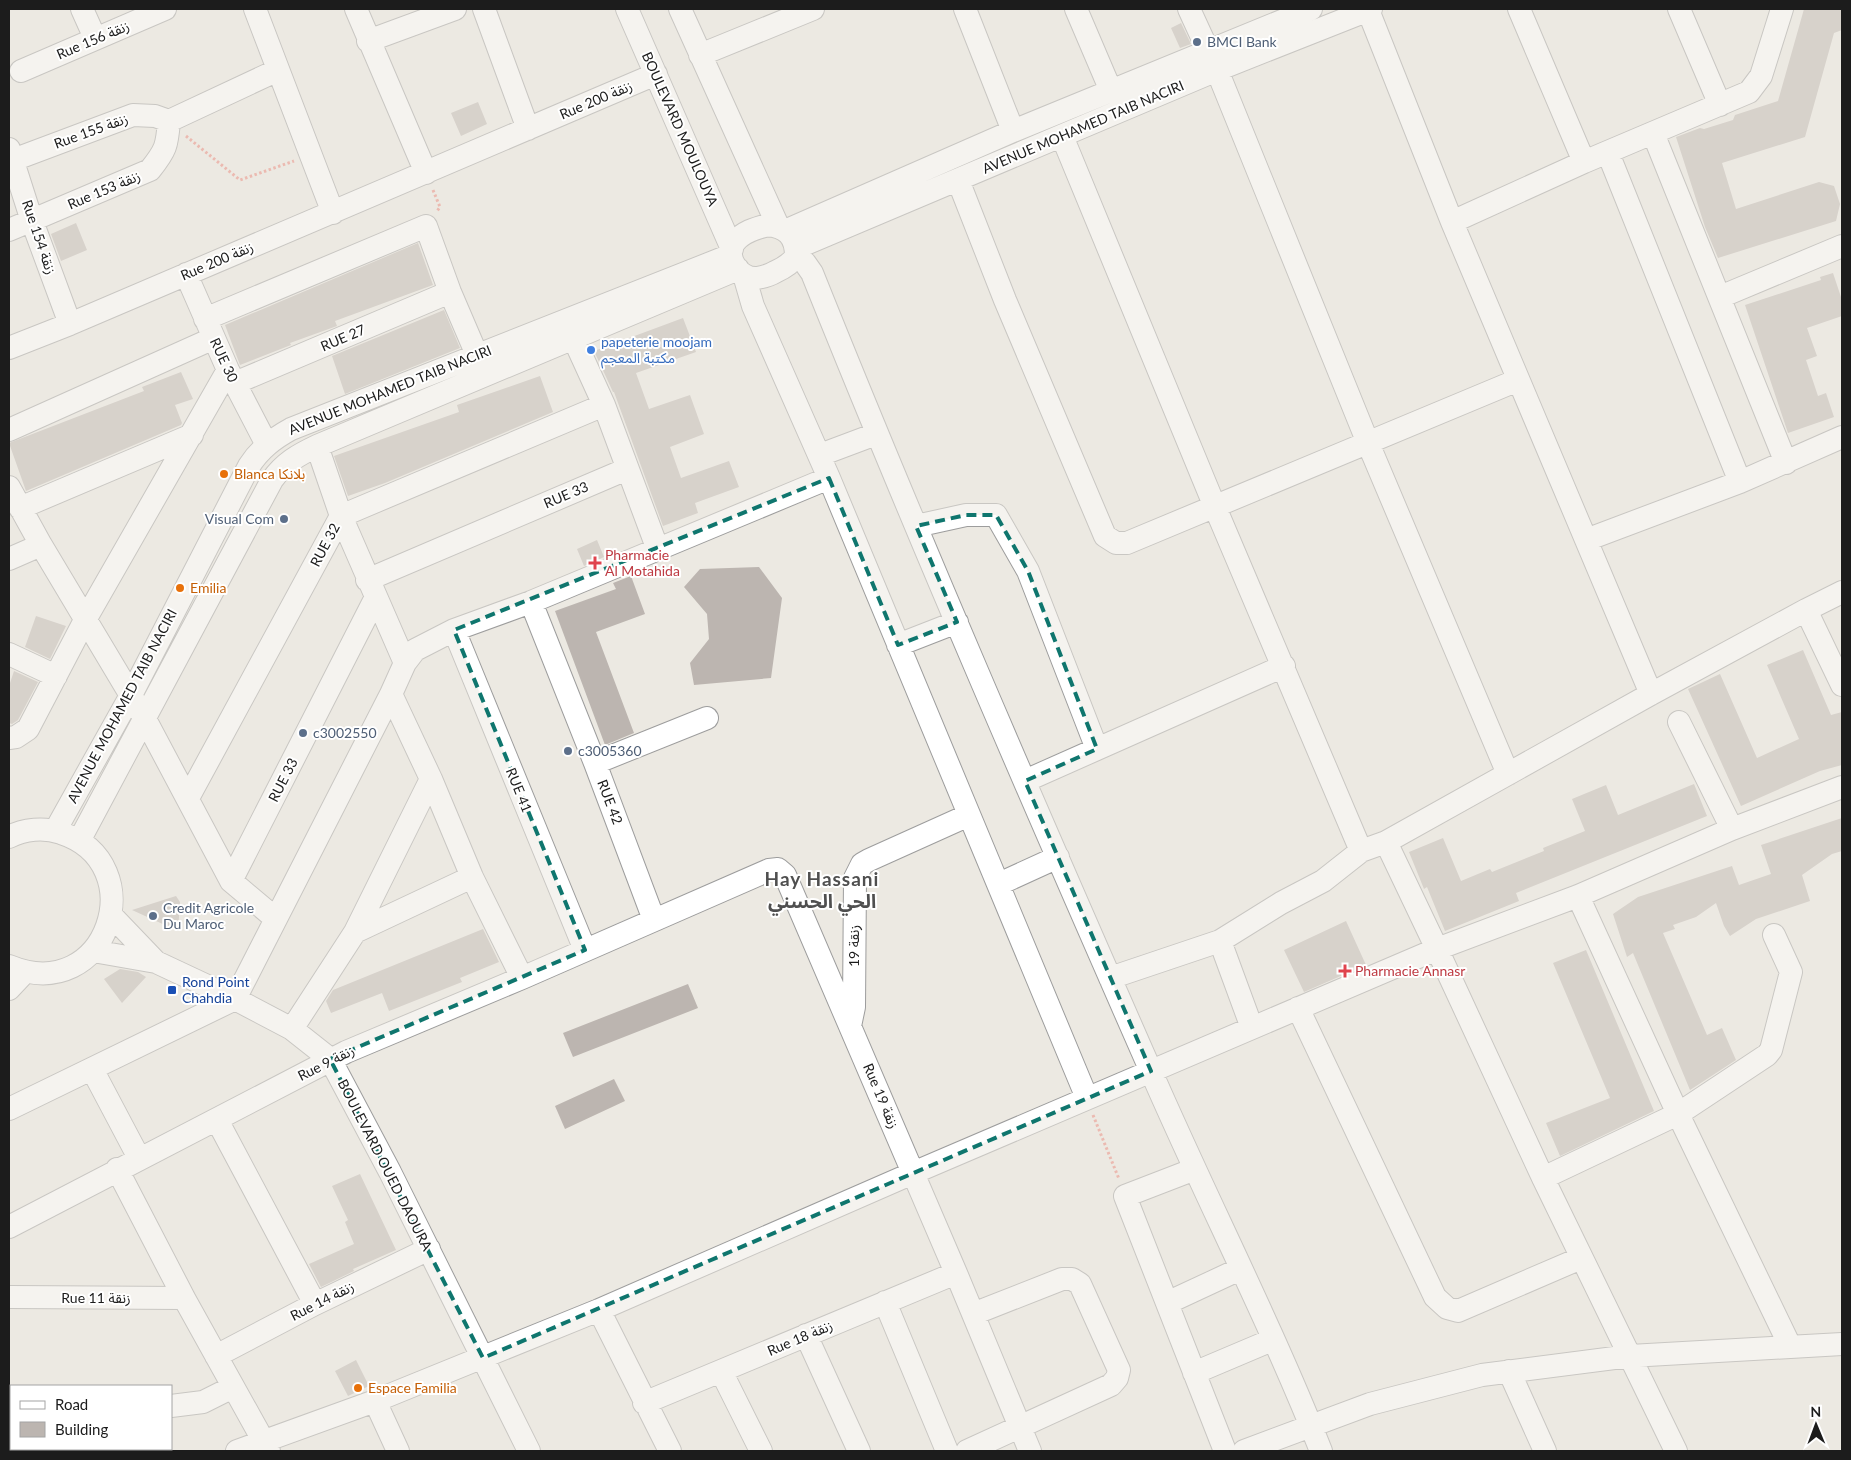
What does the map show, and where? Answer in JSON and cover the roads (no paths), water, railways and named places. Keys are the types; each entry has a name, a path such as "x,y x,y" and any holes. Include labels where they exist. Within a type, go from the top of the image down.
{"street":[{"path":"82,9 95,38"},
{"name":"Rue 156 زنقة","path":"21,71 165,9"},
{"path":"255,9 333,213"},
{"path":"356,9 368,41 426,173"},
{"path":"368,41 455,9"},
{"path":"484,9 528,129"},
{"name":"BOULEVARD MOULOUYA","path":"627,9 736,262 753,306 820,456 1087,1098"},
{"path":"680,9 700,55 789,240 812,273 876,434 1110,978 1322,1451"},
{"path":"700,55 813,9"},
{"path":"964,9 1014,131"},
{"path":"1076,9 1111,91"},
{"path":"1189,9 1213,61 1368,443 1508,774"},
{"path":"1369,9 1452,222 1651,694"},
{"name":"AVENUE MOHAMED TAIB NACIRI","path":"789,240 1014,131 1111,91 1312,32 1369,9"},
{"path":"1519,9 1584,162"},
{"path":"1679,9 1720,105"},
{"path":"1452,222 1584,162 1749,92 1761,76 1782,9"},
{"path":"1306,10 1312,32"},
{"name":"AVENUE MOHAMED TAIB NACIRI","path":"789,240 958,180 1062,136 1213,61 1306,10"},
{"path":"168,122 278,70"},
{"name":"Rue 200 زنقة","path":"9,348 333,213 656,74"},
{"name":"Rue 155 زنقة","path":"11,154 133,115 155,116 168,122"},
{"name":"Rue 153 زنقة","path":"9,230 150,170 163,154 167,140 168,122"},
{"path":"1653,133 1786,463"},
{"path":"1062,136 1215,507 1284,666 1361,852"},
{"path":"1608,153 1740,482"},
{"name":"Rue 154 زنقة","path":"11,154 32,221 70,324"},
{"path":"958,180 1005,300 1105,536 1116,543 1127,543 1518,380"},
{"path":"768,225 789,240 785,268 771,274 756,278 736,262 733,244 754,228 768,225"},
{"path":"9,430 210,329 426,226 450,292 477,355"},
{"path":"1720,297 1842,246"},
{"name":"AVENUE MOHAMED TAIB NACIRI","path":"79,841 280,468 293,458 316,446 569,329 736,262"},
{"name":"RUE 30","path":"186,274 232,377 267,445"},
{"name":"RUE 27","path":"232,377 450,292"},
{"path":"569,329 604,405 658,550"},
{"name":"AVENUE MOHAMED TAIB NACIRI","path":"55,831 131,695 248,466 257,453 277,437 291,429 477,355 569,329"},
{"path":"9,738 16,737 28,729 85,620 192,435 232,377"},
{"name":"RUE 32","path":"188,798 340,516 604,405"},
{"path":"820,456 876,434"},
{"path":"20,508 192,435"},
{"path":"1586,540 1740,482 1842,437"},
{"path":"316,446 340,516 404,663"},
{"name":"RUE 33","path":"231,881 371,589 628,469"},
{"path":"9,1109 235,999 391,694 404,663 416,650 454,630 531,602 829,478"},
{"path":"9,487 41,545 131,695 231,881 276,919"},
{"path":"916,526 966,515 996,515 1028,571 1097,749"},
{"path":"9,559 41,545"},
{"path":"1110,978 1220,941 1281,903 1323,881 1361,852 1386,842 1651,694 1842,592"},
{"name":"RUE 42","path":"531,602 595,763 654,920"},
{"path":"1806,610 1842,686"},
{"path":"898,645 957,622"},
{"name":"RUE 41","path":"454,630 585,950"},
{"path":"9,654 56,676"},
{"path":"1025,781 1284,666"},
{"path":"391,694 431,779 472,878 522,978"},
{"path":"595,763 706,718"},
{"path":"1679,722 1732,829"},
{"path":"292,1029 355,932 431,779"},
{"path":"237,1451 265,1448 375,1401 600,1310 1087,1098 1438,949 1578,896 1732,829 1842,787"},
{"name":"19 زنقة","path":"850,1026 854,1007 854,878 857,871 869,860 969,815"},
{"path":"9,837 35,829 55,831 79,841 95,855 106,873 112,894 111,915 101,940 93,951 78,962 62,970 43,974 17,969 9,989"},
{"path":"1386,842 1438,949 1581,1258 1676,1451"},
{"path":"999,884 1058,857"},
{"name":"Rue 19 زنقة","path":"654,920 768,870 778,869 785,875 956,1272 1030,1451"},
{"path":"355,932 472,878"},
{"path":"1578,896 1678,1114 1790,1346"},
{"name":"BOULEVARD OUED DAOURA","path":"111,915 156,962"},
{"name":"Rue 9 زنقة","path":"9,1226 117,1169 216,1120 330,1059 654,920"},
{"path":"1543,1178 1678,1114 1762,1060 1771,1050 1791,972 1774,935"},
{"path":"1220,941 1252,1028"},
{"name":"BOULEVARD OUED DAOURA","path":"93,951 156,962 235,999 292,1029 330,1059 530,1451"},
{"path":"1298,1008 1435,1297 1447,1308 1458,1311 1581,1258"},
{"path":"92,1068 139,1158"},
{"path":"216,1120 315,1304"},
{"path":"117,1169 265,1448"},
{"path":"1195,1169 1125,1196 1225,1451"},
{"name":"Rue 14 زنقة","path":"216,1356 315,1304 428,1249"},
{"path":"1167,1303 1240,1269"},
{"name":"Rue 18 زنقة","path":"644,1403 956,1272"},
{"path":"967,1451 1111,1385 1117,1378 1119,1370 1080,1284 1072,1279 1062,1279 973,1314"},
{"name":"Rue 11 زنقة","path":"9,1297 184,1298"},
{"path":"885,1302 947,1451"},
{"path":"600,1310 644,1403 670,1451"},
{"path":"806,1335 859,1451"},
{"path":"1194,1373 1272,1340"},
{"path":"1244,1451 1370,1404 1443,1384 1509,1371 1630,1356 1842,1344"},
{"path":"721,1371 762,1451"},
{"path":"1509,1371 1545,1451"},
{"path":"172,1406 203,1402 233,1386"},
{"path":"375,1401 398,1451"}],"place":[{"name":"BMCI Bank","path":"1197,42"},
{"name":"papeterie moojam مكتبة المعجم","path":"591,350"},
{"name":"Blanca بلانكا","path":"224,474"},
{"name":"Visual Com","path":"284,519"},
{"name":"Pharmacie Al Motahida","path":"595,563"},
{"name":"Emilia","path":"180,588"},
{"name":"c3002550","path":"303,733"},
{"name":"c3005360","path":"568,751"},
{"name":"Credit Agricole Du Maroc","path":"153,916"},
{"name":"Pharmacie Annasr","path":"1345,971"},
{"name":"Rond Point Chahdia","path":"172,990"},
{"name":"Espace Familia","path":"358,1388"}],"district":[{"name":"Hay Hassani الحي الحسني","path":"822,890"}]}
